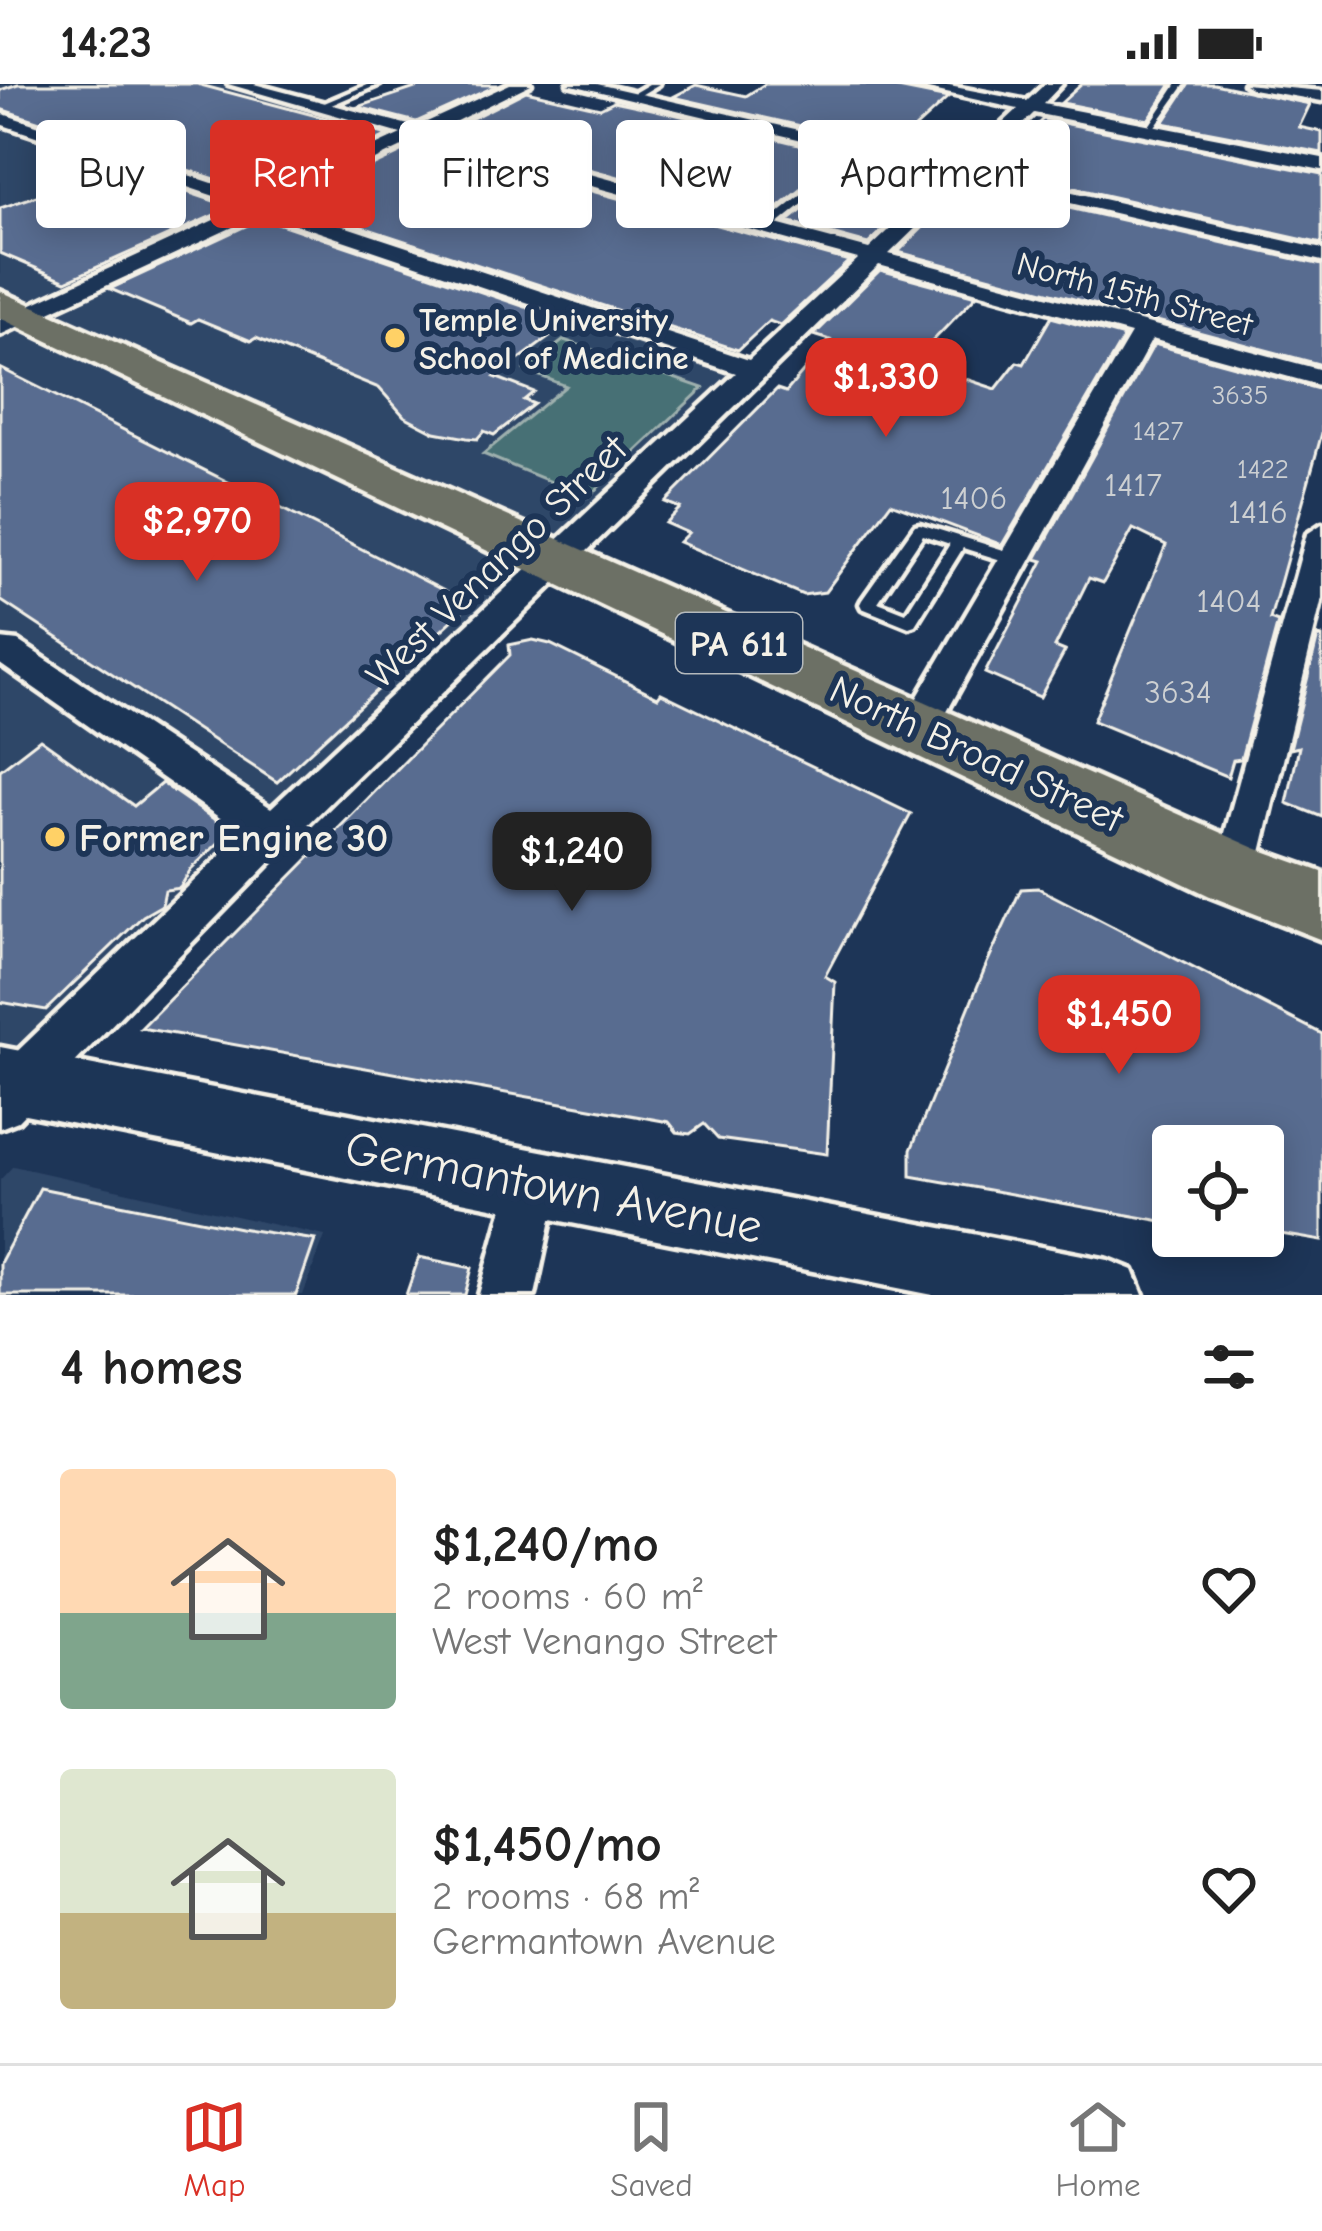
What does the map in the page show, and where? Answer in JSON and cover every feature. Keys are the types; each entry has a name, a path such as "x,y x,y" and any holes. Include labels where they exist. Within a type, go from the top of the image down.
{"main road":[{"name":"North Broad Street","path":"9,316 559,560 1235,873 1322,906"},
{"name":"North Broad Street","path":"1235,873 1322,922"}],"street":[{"name":"North 15th Street","path":"236,84 323,99 399,127"},
{"path":"448,120 524,84"},
{"path":"576,84 798,135"},
{"path":"914,84 1042,96 1148,130 1322,164"},
{"path":"1252,84 1322,96"},
{"name":"West Venango Street","path":"1016,120 1042,96"},
{"path":"0,118 210,189"},
{"path":"1070,197 1322,255"},
{"path":"9,316 211,228"},
{"path":"327,228 756,371"},
{"name":"North 15th Street","path":"773,228 1322,378"},
{"name":"West Venango Street","path":"8,1087 906,228"},
{"path":"920,727 1145,330"},
{"path":"1235,873 1322,535"},
{"path":"6,650 273,832"},
{"name":"Germantown Avenue","path":"8,1087 532,1182 1108,1295"},
{"path":"507,1295 532,1182"}],"lane":[{"path":"323,99 347,96 376,84"},
{"path":"631,97 655,84"},
{"path":"1148,130 1181,84"},
{"path":"323,99 347,96"},
{"path":"774,223 798,203"},
{"path":"959,542 909,620 868,604 920,529 1017,560"}],"shaded area":[{"path":"0,84 236,84 367,120 210,120 210,228 331,228 756,371 0,1078"},
{"path":"375,122 399,129 399,143 375,154"},
{"path":"13,1166 325,1236 303,1295 0,1295 0,1180"}],"green space":[{"path":"564,340 703,388 588,497 483,454 566,386 525,370"}],"building":[{"path":"18,84 197,84 332,120 210,120 210,177 186,170 186,120 36,121 0,109 0,90"},
{"path":"427,84 498,85 420,120 358,107"},
{"path":"765,84 878,84 948,98 924,120 798,120 798,125 673,97 696,85 746,96"},
{"path":"1082,84 1172,84 1148,120 1061,103"},
{"path":"1189,84 1214,84 1310,104 1299,127 1322,132 1322,153 1163,123"},
{"path":"526,91 600,108 614,101 695,120 616,120 616,176 592,170 592,120 469,120"},
{"path":"1070,124 1322,174 1322,244 1070,187"},
{"path":"774,138 798,144 798,192 774,211"},
{"path":"399,153 399,228 592,228 592,191 616,198 616,228 728,228 849,261 780,325 769,321 738,350 365,228 375,228 375,165"},
{"path":"186,192 210,200 210,217 186,228"},
{"path":"36,196 36,228 185,228 66,281 0,253 0,208"},
{"path":"1070,208 1322,265 1322,365 898,252 922,228 1070,228"},
{"path":"241,228 293,228 570,322 495,377 534,392 524,400 534,404 494,435 484,431 477,439 435,432 404,416 379,388 256,338 251,341 198,319 191,323 110,289"},
{"path":"809,228 885,228 868,244"},
{"path":"880,270 976,296 925,349 933,352 923,365 996,389 1017,362 1024,364 1051,317 1124,337 1002,545 891,503 825,592 803,595 679,542 688,533 665,523 680,508 665,502 777,389 786,392 830,340 814,335"},
{"path":"1154,344 1322,390 1322,433 1270,619 1278,622 1241,759 1233,760 1228,777 1093,721 1166,545 1133,529 1103,583 1089,578 1055,647 1065,651 1040,697 985,673 1043,561 1036,559"},
{"path":"0,368 470,604 277,782 0,600"},
{"path":"1318,636 1322,637 1322,817 1287,803 1299,747 1290,749"},
{"path":"533,640 658,697 661,693 911,814 825,976 835,982 827,1154 718,1139 704,1124 690,1134 677,1132 669,1122 141,1028 510,655 509,645"},
{"path":"40,739 134,806 162,783 231,831 191,869 180,888 165,890 162,905 143,916 46,1010 0,1002 0,770"},
{"path":"1038,888 1322,1034 1322,1241 1284,1235 1284,1125 1152,1125 1152,1219 911,1176 911,1150 1021,889"},
{"path":"40,1188 315,1240 296,1295 0,1295 0,1263"},
{"path":"419,1257 472,1268 465,1295 406,1295"}],"place":[{"name":"Temple University School of Medicine","path":"395,338"},
{"name":"Former Engine 30","path":"55,837"}]}
